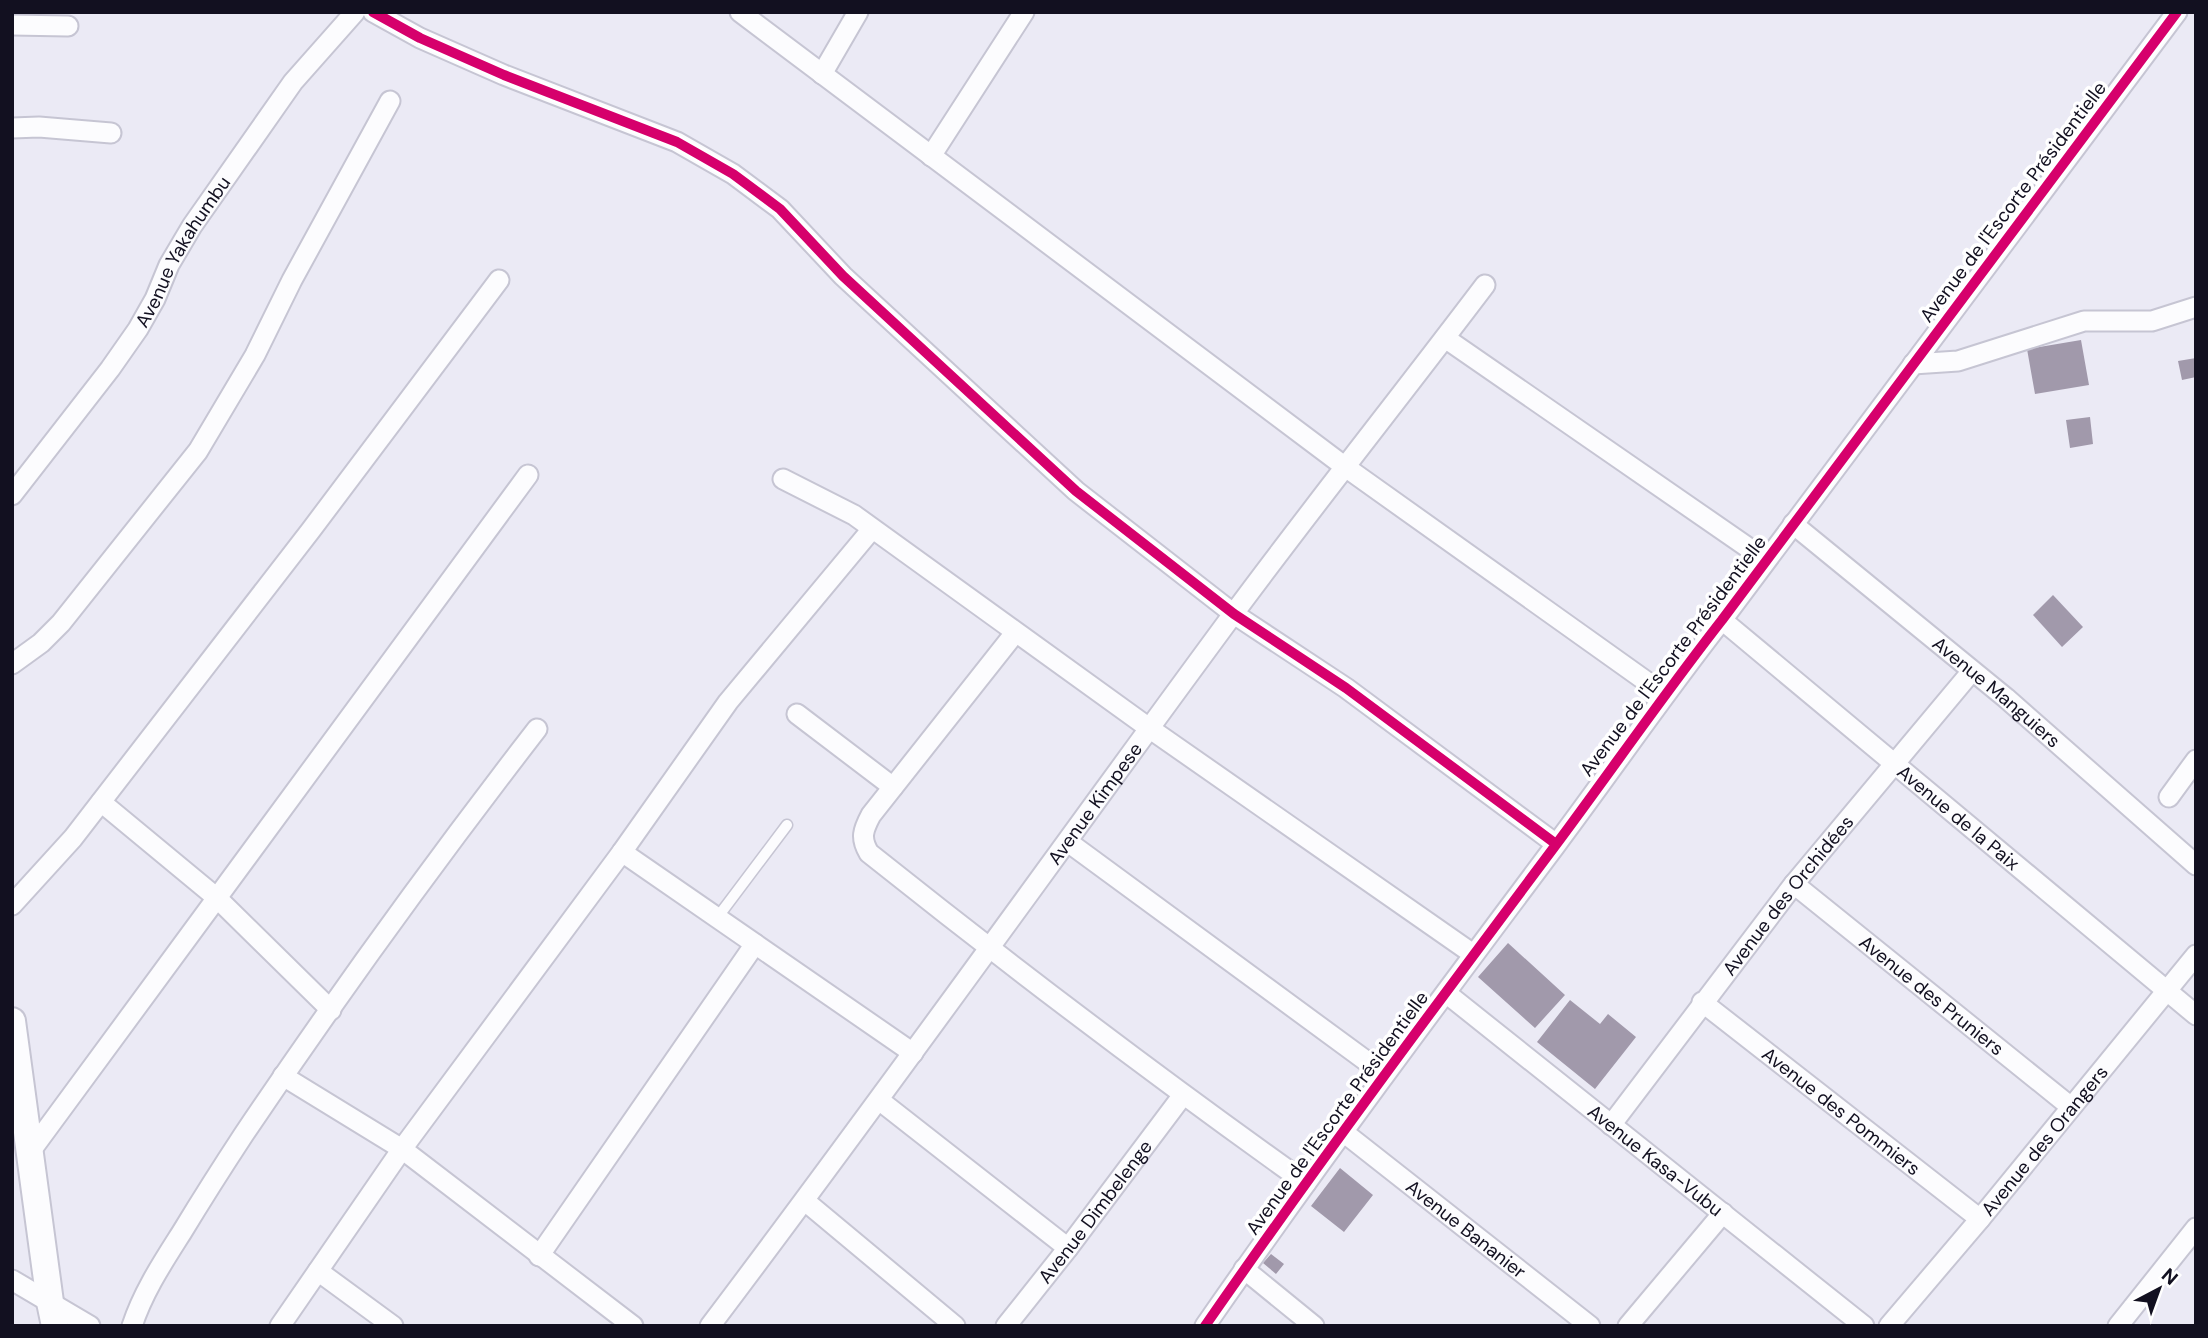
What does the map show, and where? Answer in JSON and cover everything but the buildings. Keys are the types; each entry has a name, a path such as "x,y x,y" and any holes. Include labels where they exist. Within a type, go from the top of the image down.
{"main road":[{"path":"12,1021 52,1314"}],"street":[{"name":"Avenue Yakahumbu","path":"12,495 138,329 155,299 169,265 192,226 293,82 355,12"},
{"path":"373,12 420,38 504,75 677,142 733,174 780,209 843,276 1076,491 1234,614 1346,688 1556,844"},
{"path":"740,12 1344,466 1664,694"},
{"path":"822,74 858,12"},
{"path":"932,156 1024,12"},
{"name":"Avenue de l'Escorte Présidentielle","path":"1205,1326 1342,1131 1664,694 2176,12"},
{"path":"12,25 68,26"},
{"path":"12,664 41,643 61,623 198,451 255,355 292,280 390,102"},
{"path":"12,128 39,127 111,133"},
{"path":"12,905 73,838 312,530 499,280"},
{"name":"Avenue Kimpese","path":"710,1326 1344,466 1485,285"},
{"path":"1913,364 1958,361 2084,321 2152,321 2196,307"},
{"path":"1445,338 1766,560"},
{"path":"30,1152 528,475"},
{"path":"783,479 855,515 1015,633 1473,954"},
{"name":"Avenue Manguiers","path":"1793,524 2006,698 2196,865"},
{"path":"280,1326 402,1149 622,852 728,702 873,529"},
{"name":"Avenue de la Paix","path":"1722,620 2196,1015"},
{"path":"1015,633 893,787 863,829 862,841 869,853 988,949 1306,1183"},
{"name":"Avenue des Orchidées","path":"1611,1125 1794,884 1972,671"},
{"path":"797,714 893,787"},
{"path":"132,1326 138,1306 226,1161 435,861 537,729"},
{"path":"2169,797 2196,760"},
{"path":"100,802 217,898 331,1010"},
{"path":"1068,842 1384,1074"},
{"path":"622,852 913,1053"},
{"name":"Avenue des Pruniers","path":"1794,884 2071,1107"},
{"path":"538,1256 755,944"},
{"name":"Avenue des Orangers","path":"1889,1326 2196,955"},
{"name":"Avenue Kasa-Vubu","path":"1446,993 1864,1326"},
{"name":"Avenue des Pommiers","path":"1702,1002 1980,1219"},
{"path":"284,1076 402,1149 538,1256 633,1326"},
{"name":"Avenue Dimbelenge","path":"1006,1326 1183,1095"},
{"path":"879,1100 1068,1248"},
{"name":"Avenue Bananier","path":"1342,1131 1590,1326"},
{"path":"805,1200 955,1326"},
{"path":"1628,1326 1723,1213"},
{"path":"2118,1326 2196,1228"},
{"path":"1244,1269 1314,1326"},
{"path":"318,1271 393,1326"},
{"path":"12,1280 52,1314 90,1326"}],"lane":[{"path":"717,918 787,825"}],"cycle path":[{"path":"373,12 420,38 504,75 677,142 733,174 780,209 843,276 1076,491 1234,614 1346,688 1556,844"},
{"path":"1205,1326 1334,1144 1679,676 2177,12"}]}
